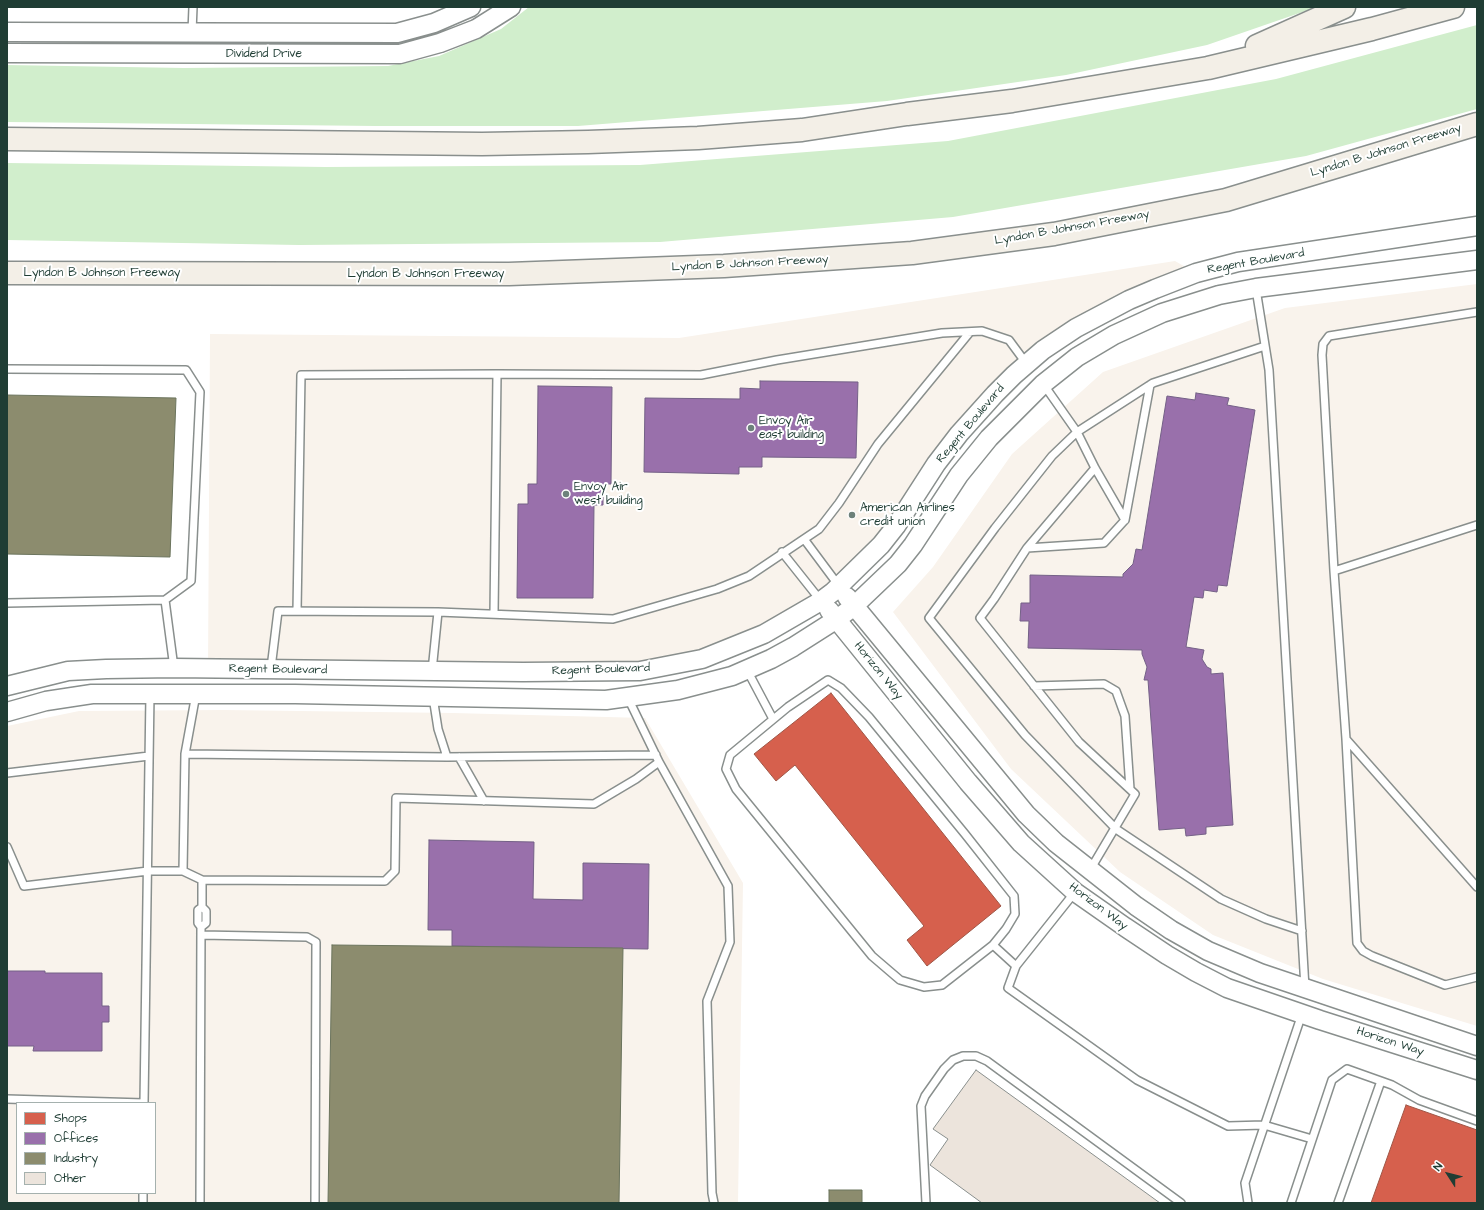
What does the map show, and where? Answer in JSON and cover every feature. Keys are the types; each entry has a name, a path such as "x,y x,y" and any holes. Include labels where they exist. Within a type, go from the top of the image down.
{"highway":[{"path":"1208,68 1344,7"},
{"path":"7,139 482,144 698,138 802,130 907,114 1012,101 1208,68 1372,29 1453,7"},
{"name":"Lyndon B Johnson Freeway","path":"7,273 509,274 724,266 912,254 1054,234 1226,200 1472,127"}],"street":[{"name":"Dividend Drive","path":"7,32 397,32 434,23 471,7"},
{"name":"Dividend Drive","path":"7,53 400,54 440,43 476,29 511,7"},
{"path":"192,32 192,54"},
{"name":"Regent Boulevard","path":"7,686 68,671 106,669 174,668 531,672 640,671 702,659 764,634 821,601 839,586 881,545 896,526 936,464 959,434 995,394 1043,350 1076,328 1129,300 1196,273 1238,262 1477,226"},
{"name":"Regent Boulevard","path":"7,712 46,701 92,694 196,694 606,700 678,690 732,676 771,659 793,647 853,607 898,564 925,529 959,476 989,438 1043,384 1078,357 1114,335 1162,313 1219,295 1256,288 1477,260"},
{"name":"Horizon Way","path":"839,586 853,607 1026,814 1056,843 1136,906 1171,930 1208,951 1260,973 1477,1046"},
{"name":"Horizon Way","path":"821,601 992,811 1021,843 1075,892 1167,956 1227,988 1302,1014 1477,1070"},
{"path":"1075,892 1090,870"}],"lane":[{"path":"192,32 193,7"},
{"path":"1256,288 1268,370 1305,989"},
{"path":"1477,312 1329,336 1324,344 1322,355 1357,943 1363,951 1372,956 1445,985 1477,977"},
{"path":"297,611 301,375 701,375 777,360 942,333 982,331 1010,340 1026,364"},
{"path":"270,670 278,611 438,612 613,619 717,589 749,576 782,552 804,539 823,524 839,503 878,444 970,332"},
{"path":"1265,346 1150,385 1077,432 1052,456 995,528 930,618 1025,735 1116,829 1221,899 1266,919 1302,931"},
{"path":"7,370 186,370 200,392 191,581 165,600 7,603"},
{"path":"494,614 497,374"},
{"path":"1043,384 1077,432 1095,468 1125,520"},
{"path":"1027,548 1104,543 1125,520 1150,385"},
{"path":"1090,870 1116,829 1135,794 1079,742 980,618 1027,548 1095,468"},
{"path":"1334,571 1477,525"},
{"path":"804,539 839,586"},
{"path":"782,552 821,601"},
{"path":"165,600 174,668"},
{"path":"432,671 438,612"},
{"path":"746,670 773,719"},
{"path":"828,680 841,688 874,724 1014,896 1015,914 1006,929 993,945 942,985 924,988 900,980 872,956 736,789 726,769 730,755 788,706 828,680"},
{"path":"1034,686 1104,684 1116,691 1124,716 1130,789"},
{"path":"144,1102 150,694"},
{"path":"183,872 185,754 196,694"},
{"path":"628,696 657,758 728,886 730,942 707,1001 712,1193 714,1203"},
{"path":"433,697 438,729 447,757"},
{"path":"1346,739 1477,887"},
{"path":"185,754 657,758"},
{"path":"7,774 149,756"},
{"path":"459,757 484,801"},
{"path":"7,847 24,886 148,871 183,872 202,880 385,881 395,871 396,798 594,804 636,779 657,758"},
{"path":"200,1203 201,927 198,923 198,910 202,907 202,880"},
{"path":"1075,892 1016,966 1008,988 1136,1080 1228,1126 1264,1125 1312,1139"},
{"path":"201,935 308,936 316,942 316,1203"},
{"path":"993,945 1016,966"},
{"path":"1248,1203 1245,1182 1302,1014"},
{"path":"926,1203 921,1106 925,1096 944,1069 953,1060 963,1056 976,1056 988,1061 1181,1203"},
{"path":"1291,1203 1332,1080 1347,1070 1392,1085 1419,1100 1477,1121"},
{"path":"1338,1203 1381,1081"},
{"path":"7,1099 110,1102"}],"shaded area":[{"path":"1175,261 1196,273 1043,350 833,592 681,664 208,669 210,334 679,338"},
{"path":"1477,284 1477,1026 1323,979 1213,935 1120,872 1011,769 893,612 933,567 1012,454 1103,372 1285,308"},
{"path":"223,710 453,713 645,718 743,883 738,1203 7,1203 7,726 79,711"}],"green space":[{"path":"529,7 1317,7 1207,45 1066,75 887,101 578,126 376,126 7,122 7,65 184,68 388,66 439,56 501,29"},
{"path":"1477,25 1477,109 1306,156 953,217 660,242 299,245 7,240 7,163 326,167 640,165 948,141 1276,79"}],"building: Shops":[{"path":"831,693 1001,906 927,966 907,940 924,926 795,765 776,781 754,754"},
{"path":"1406,1105 1477,1130 1477,1203 1371,1203"}],"building: Offices":[{"name":"Envoy Air east building","path":"760,381 858,382 856,458 762,457 762,467 739,467 739,474 644,472 645,398 740,399 740,388 760,389"},
{"name":"Envoy Air west building","path":"538,386 612,387 611,484 603,484 603,505 594,505 593,598 517,598 518,504 528,504 528,484 537,484"},
{"path":"1196,393 1229,398 1227,405 1255,410 1227,586 1218,585 1217,592 1204,590 1203,598 1194,597 1186,647 1204,650 1202,659 1207,667 1211,669 1211,674 1223,673 1233,825 1206,827 1206,834 1186,836 1185,828 1159,830 1148,680 1144,680 1147,667 1142,650 1028,648 1029,621 1020,621 1021,603 1030,603 1030,575 1123,577 1123,574 1133,564 1136,549 1142,550 1167,396 1195,400"},
{"path":"429,840 534,842 533,899 583,900 583,863 649,864 648,949 452,946 452,930 428,930"},
{"path":"7,971 102,973 102,1006 109,1006 109,1022 102,1022 102,1051 33,1051 34,1046 7,1046"}],"building: Industry":[{"path":"7,395 176,398 170,557 7,554"},
{"path":"332,945 623,948 619,1203 328,1203"},
{"path":"829,1190 862,1190 862,1203 829,1203"}],"building: Other":[{"path":"976,1070 1160,1203 982,1203 930,1165 948,1139 933,1129"}],"place":[{"name":"Envoy Air east building","path":"751,428"},
{"name":"Envoy Air west building","path":"566,494"},
{"name":"American Airlines credit union","path":"852,515"}]}
